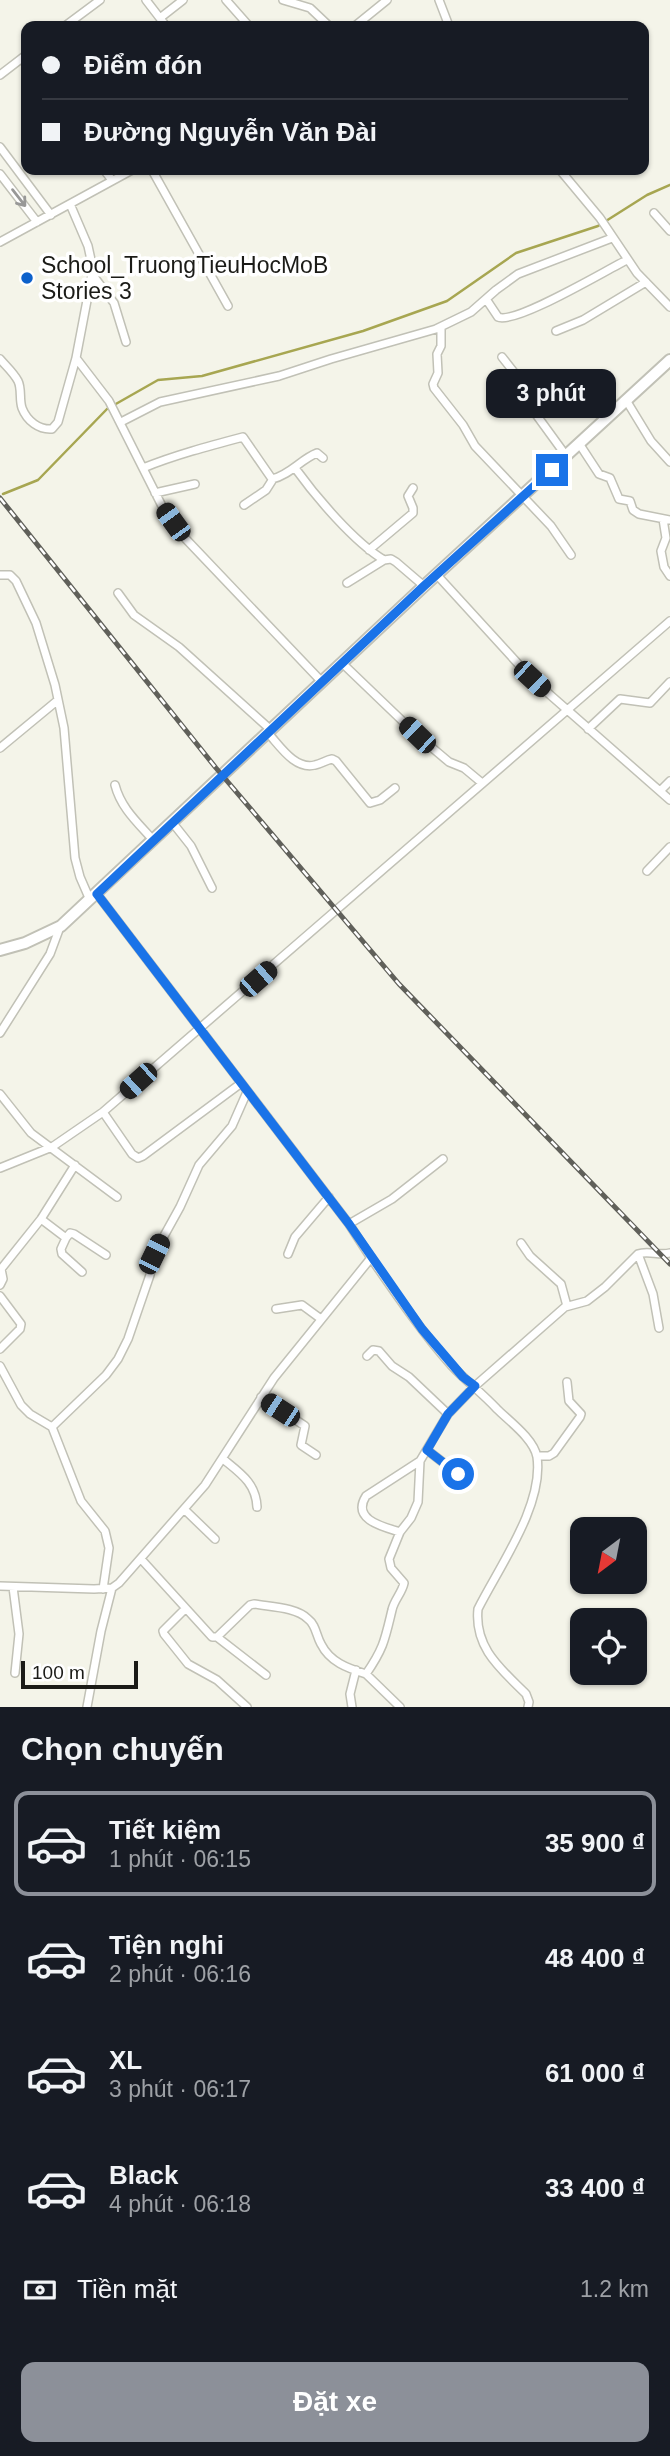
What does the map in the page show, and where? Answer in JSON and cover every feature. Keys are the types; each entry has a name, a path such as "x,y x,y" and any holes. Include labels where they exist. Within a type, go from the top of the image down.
{"street":[{"path":"79,21 100,0"},
{"path":"146,0 162,21"},
{"path":"160,18 183,0"},
{"path":"226,0 245,21"},
{"path":"282,0 310,8 324,21"},
{"path":"361,21 387,0"},
{"path":"439,0 447,21"},
{"path":"0,75 21,62"},
{"path":"0,147 51,215"},
{"path":"0,174 37,222"},
{"path":"108,175 112,180"},
{"path":"0,242 122,175"},
{"path":"155,175 228,306"},
{"path":"564,175 600,218 627,260 670,307"},
{"path":"0,359 18,380 22,407 29,418 37,427 52,429 58,422 67,396 93,269 88,246 70,204"},
{"path":"654,213 670,231"},
{"path":"121,422 160,402 279,376 441,327 471,312 518,274 612,238"},
{"path":"486,299 498,317 507,319 544,304 627,260"},
{"path":"92,274 114,303 126,342"},
{"path":"556,331 583,320 646,282"},
{"path":"441,327 441,346 437,354 438,373 434,388 463,425 475,446 551,526 571,555"},
{"path":"502,357 524,385 516,400 518,404 534,413 567,457"},
{"path":"76,358 109,401 155,493 183,536 322,682"},
{"path":"0,950 25,943 61,926 670,360"},
{"path":"626,400 651,441 670,461"},
{"path":"143,468 191,450 243,437 273,479"},
{"path":"580,445 599,474 610,478 619,499 630,501 633,510 639,514 666,520 666,538 661,551 664,567 670,576"},
{"path":"244,505 266,490 273,479 295,468 312,455 317,453 323,458"},
{"path":"295,468 369,550 384,561"},
{"path":"155,493 195,484"},
{"path":"369,550 413,513 408,496 413,488"},
{"path":"347,583 391,559 424,586"},
{"path":"0,575 10,575 16,581 36,623 58,700 64,728 75,858 80,877 329,1197 434,1344 463,1377 531,1444 537,1456 537,1473 529,1513 478,1609 476,1623 488,1654 526,1694 530,1705"},
{"path":"437,575 532,679 670,800"},
{"path":"118,593 134,615 180,647 270,732 295,762 303,766 318,765 331,759 337,761 370,803 380,800 395,788"},
{"path":"0,1168 52,1147 78,1132 103,1112 670,621"},
{"path":"342,663 417,735 449,762 464,768 482,783"},
{"path":"588,729 615,701 626,698 650,703 670,682"},
{"path":"0,748 58,700"},
{"path":"661,790 670,781"},
{"path":"115,785 125,809 153,839"},
{"path":"172,822 191,846 212,888"},
{"path":"647,871 670,847"},
{"path":"0,1033 50,954 61,926"},
{"path":"103,1112 138,1158 240,1084"},
{"path":"52,1427 106,1375 118,1359 128,1339 150,1275 154,1254 199,1165 232,1126 247,1092"},
{"path":"0,1094 31,1133 117,1197"},
{"path":"349,1224 391,1199 443,1159"},
{"path":"0,1286 3,1279 1,1269 41,1219 75,1165"},
{"path":"288,1254 295,1237 329,1197"},
{"path":"41,1219 66,1238"},
{"path":"82,1272 62,1254 61,1249 70,1233 106,1255"},
{"path":"521,1243 530,1256 561,1284 567,1306"},
{"path":"401,1532 371,1522 364,1514 362,1503 366,1496 420,1461 448,1414 475,1386 567,1306 587,1301 638,1254 670,1253"},
{"path":"638,1254 653,1294 659,1328"},
{"path":"0,1586 108,1589 141,1559 185,1510 223,1459 261,1397 371,1258"},
{"path":"0,1296 20,1324 20,1329 0,1349"},
{"path":"276,1309 302,1305 321,1319"},
{"path":"367,1356 373,1350 379,1351 392,1366 410,1377 448,1414"},
{"path":"0,1366 21,1405 30,1414 52,1427 81,1501 105,1531 108,1539 108,1589 87,1707"},
{"path":"537,1456 554,1453 580,1417 581,1414 569,1401 567,1382"},
{"path":"261,1397 305,1426 303,1448 316,1455"},
{"path":"427,1450 458,1474"},
{"path":"223,1459 253,1486 257,1507"},
{"path":"366,1674 384,1645 392,1610 402,1592 404,1583 391,1568 389,1559 418,1502 420,1461"},
{"path":"185,1510 215,1539"},
{"path":"141,1559 207,1633 217,1637 266,1675"},
{"path":"13,1587 19,1634 15,1672"},
{"path":"217,1637 250,1605 298,1613 311,1622 329,1656 340,1665 366,1674 400,1707"},
{"path":"185,1609 163,1631 164,1634 183,1659 217,1680 247,1707"},
{"path":"352,1707 350,1694 356,1670"}],"waterway":[{"path":"3,494 38,480 107,409 158,380 202,376 363,331 447,301 516,253 598,226 647,195 670,185"}],"railway":[{"path":"0,498 216,768 399,984 670,1264"}],"place":[{"name":"School_TruongTieuHocMoB Stories 3","path":"27,278"}],"route":[{"path":"458,1474 427,1450 448,1414 475,1386 463,1377 410,1314 349,1224 97,894 424,586 552,470"}]}
